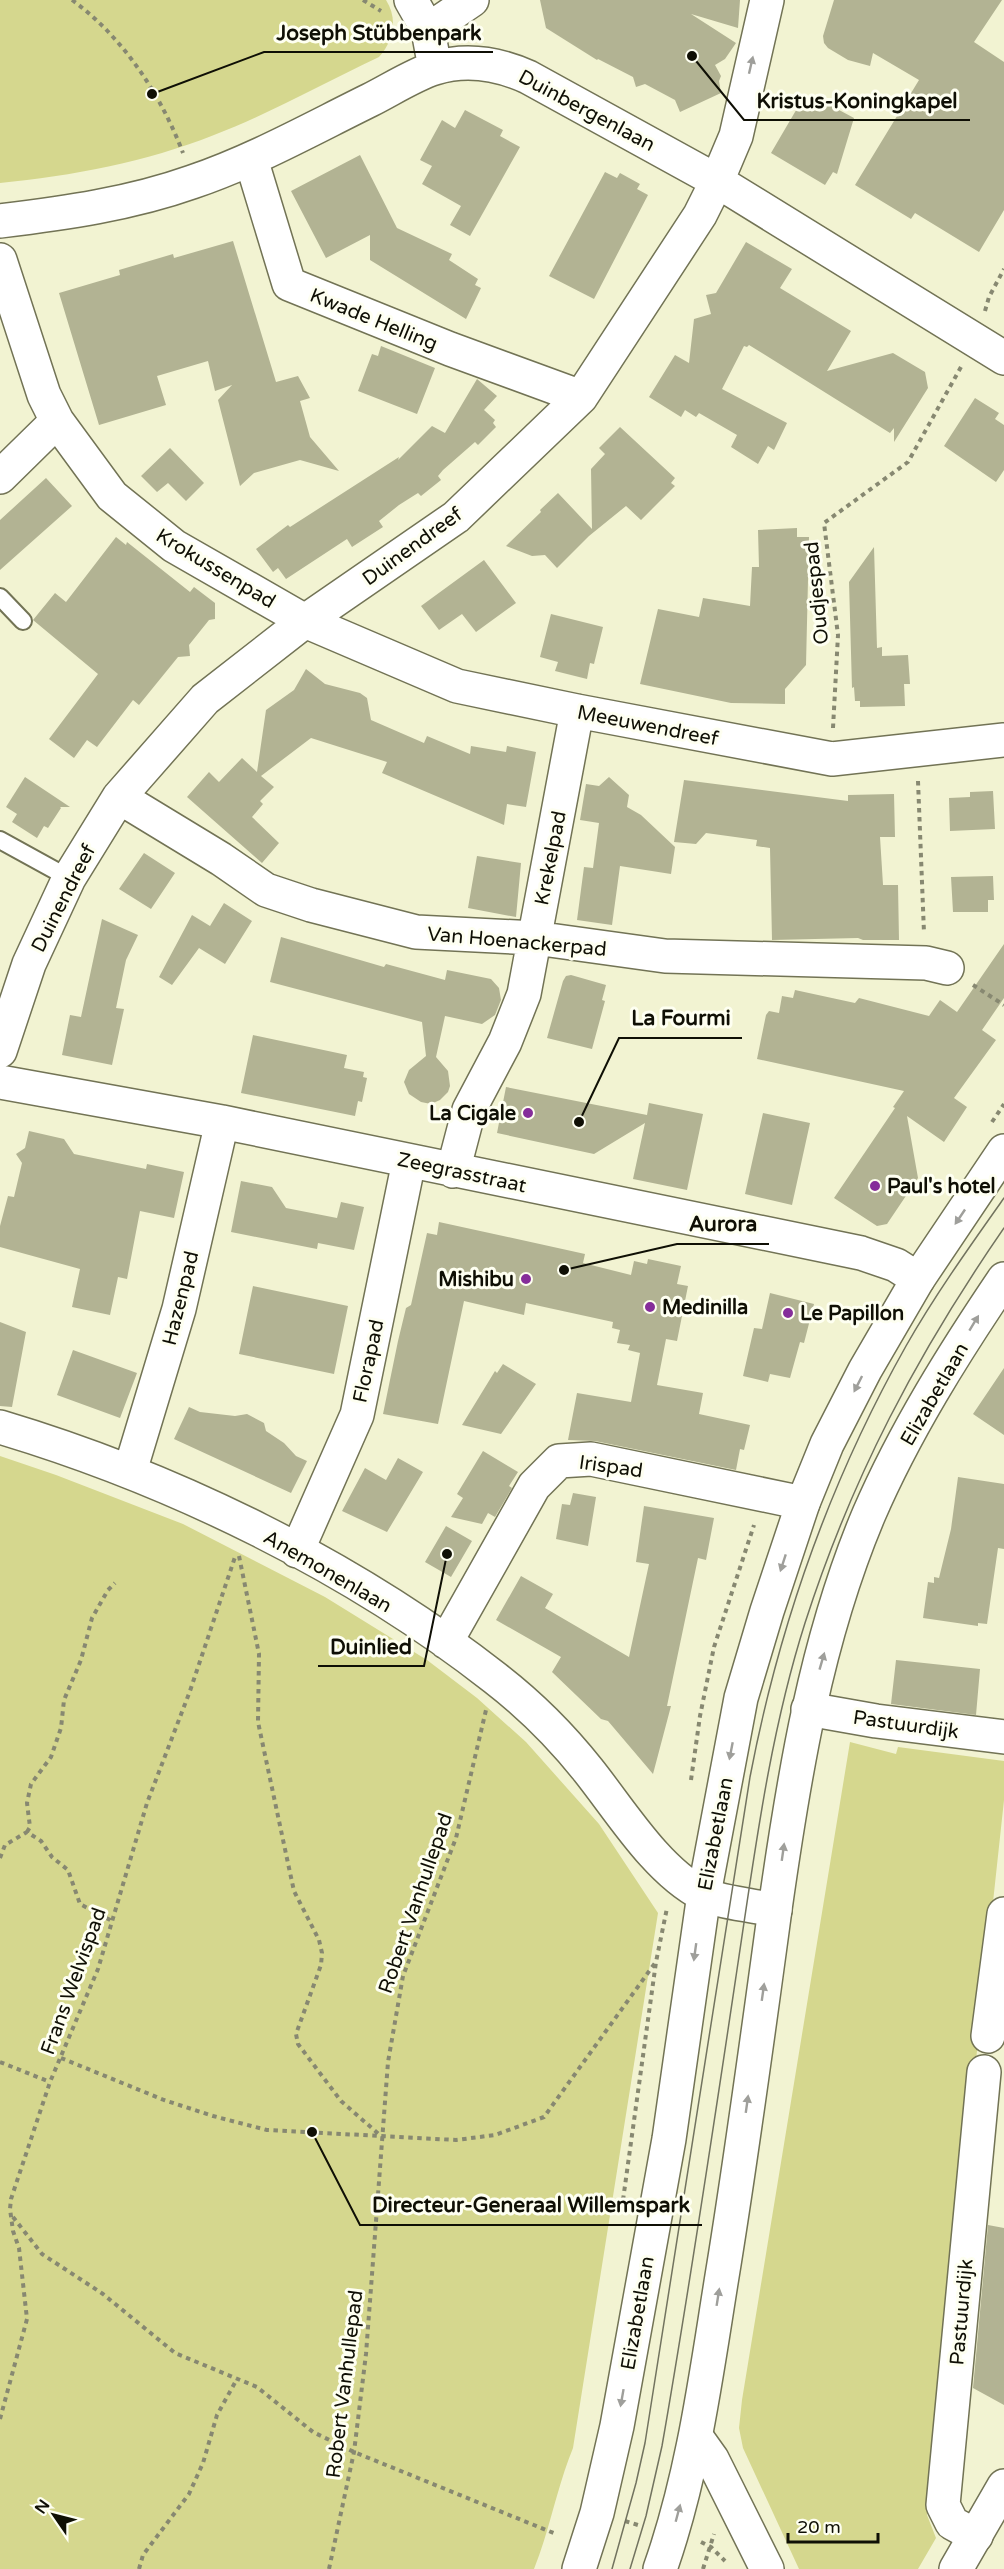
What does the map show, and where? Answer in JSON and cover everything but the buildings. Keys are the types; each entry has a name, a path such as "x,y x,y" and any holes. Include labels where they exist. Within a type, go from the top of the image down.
{"street":[{"path":"411,0 428,30 435,68"},
{"path":"428,30 472,0"},
{"name":"Duinendreef","path":"0,1051 29,964 69,878 119,797 205,699 305,621 456,518 581,397 700,215 717,181 736,136 767,0"},
{"name":"Duinbergenlaan","path":"0,220 61,213 141,199 193,182 251,159 435,68 481,62 510,69 717,181 1004,358"},
{"name":"Kwade Helling","path":"251,159 289,285 450,349 581,397"},
{"name":"Krokussenpad","path":"0,260 44,395 57,421 111,496 174,546 305,621"},
{"path":"0,477 57,421"},
{"name":"Meeuwendreef","path":"305,621 457,686 832,759 1004,740"},
{"name":"Krekelpad","path":"453,1171 469,1110 505,1042 524,994 577,711"},
{"name":"Van Hoenackerpad","path":"119,797 266,890 311,905 416,932 535,938 665,956 937,965"},
{"name":"Zeegrasstraat","path":"0,1082 222,1122 861,1253 896,1265 918,1279"},
{"name":"Hazenpad","path":"130,1471 179,1309 222,1122"},
{"name":"Elizabetlaan","path":"581,2569 597,2513 617,2426 669,2139 704,1894 741,1698 803,1503 827,1444 865,1370 918,1279 1004,1152"},
{"name":"Florapad","path":"297,1551 357,1415 409,1161"},
{"name":"Elizabetlaan","path":"660,2569 672,2534 697,2438 731,2223 791,1796 808,1709 839,1598 869,1514 922,1409 1004,1279"},
{"name":"Anemonenlaan","path":"0,1427 130,1471 297,1551 366,1590 446,1642 496,1679 543,1719 674,1875 704,1894 775,1910"},
{"name":"Irispad","path":"446,1642 534,1486 559,1461 591,1459 803,1503"},
{"name":"Pastuurdijk","path":"808,1709 876,1721 1004,1737"},
{"path":"988,2036 1004,1914"},
{"name":"Pastuurdijk","path":"976,2536 952,2523 943,2505 984,2072"},
{"path":"697,2438 712,2459 767,2569"},
{"path":"956,2569 1004,2486"}],"lane":[{"path":"0,597 22,621"},
{"path":"0,840 69,878"}],"path":[{"path":"72,0 108,30 135,65 163,110 193,182"},
{"path":"977,340 989,297 1004,269"},
{"name":"Oudjespad","path":"832,759 838,635 824,524 908,462 977,340"},
{"path":"917,751 937,965 1004,1005"},
{"name":"Frans Welvispad","path":"0,2419 27,2319 19,2248 13,2231 13,2217 10,2209 11,2199 50,2082 98,1969 147,1803 190,1692 238,1550 259,1654 258,1722 286,1857 294,1891 319,1940 322,1953 321,1965 296,2034 298,2044 341,2101 383,2137"},
{"path":"0,1858 5,1845 27,1833 30,1827 27,1803 31,1784 51,1756 61,1728 64,1700 81,1660 92,1618 108,1590 115,1583"},
{"name":"Robert Vanhullepad","path":"329,2569 354,2451 366,2354 388,2062 394,2016 403,1976 456,1838 484,1717 496,1679"},
{"path":"27,1833 41,1841 52,1857 68,1870 80,1904 112,1922"},
{"path":"622,2211 656,1962 674,1875"},
{"path":"61,2058 164,2100 267,2130 456,2140 495,2135 544,2117 656,1962"},
{"path":"0,2062 50,2082"},
{"path":"13,2217 42,2254 103,2294 175,2353 257,2387 313,2432 556,2534"},
{"path":"139,2569 143,2555 189,2494 218,2415 237,2379"},
{"path":"597,2513 711,2547 730,2569"},
{"path":"703,2569 715,2534"}],"green space":[{"path":"0,0 386,0 392,15 393,29 388,44 379,57 277,108 214,135 135,160 54,176 0,183"},
{"path":"0,1456 183,1524 325,1597 427,1660 477,1698 526,1742 599,1824 658,1913 573,2448 534,2569 0,2569"},
{"path":"850,1742 896,1754 898,1747 1004,1761 1004,1800 927,2515 936,2538 918,2569 799,2569 743,2448 739,2428"}],"tram line":[{"path":"612,2569 645,2443 750,1777 762,1720 792,1609 831,1502 879,1397 929,1308 1004,1198"},
{"path":"630,2569 646,2516 662,2446 702,2205 757,1835 773,1749 793,1665 823,1569 866,1467 915,1370 972,1275 1004,1228"}],"place":[{"name":"Kristus-Koningkapel","path":"692,56"},
{"name":"Joseph Stübbenpark","path":"152,94"},
{"name":"La Cigale","path":"528,1113"},
{"name":"La Fourmi","path":"579,1122"},
{"name":"Paul's hotel","path":"875,1186"},
{"name":"Aurora","path":"564,1270"},
{"name":"Mishibu","path":"526,1279"},
{"name":"Medinilla","path":"650,1307"},
{"name":"Le Papillon","path":"788,1313"},
{"name":"Duinlied","path":"447,1554"},
{"name":"Directeur-Generaal Willemspark","path":"312,2132"}]}
